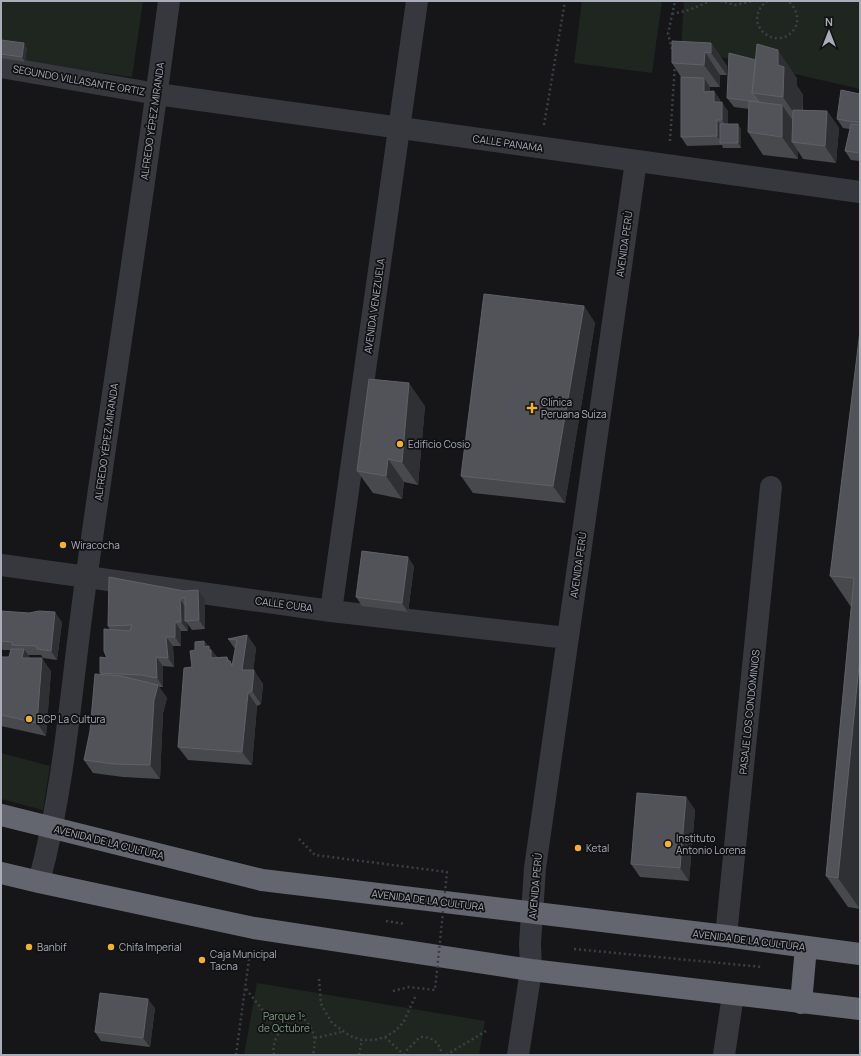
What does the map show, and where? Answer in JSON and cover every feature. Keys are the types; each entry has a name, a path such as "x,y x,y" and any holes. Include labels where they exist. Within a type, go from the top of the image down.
{"highway":[{"name":"AVENIDA DE LA CULTURA","path":"1,815 262,880 726,936 860,954"},
{"path":"1,873 254,928 531,970 860,1009"},
{"path":"800,1003 806,947"}],"street":[{"name":"ALFREDO YÉPEZ MIRANDA","path":"39,882 55,811 86,576 157,94 169,1"},
{"name":"AVENIDA VENEZUELA","path":"331,611 417,1"},
{"name":"SEGUNDO VILLASANTE ORTIZ","path":"1,67 157,94"},
{"name":"CALLE PANAMA","path":"157,94 860,192"},
{"name":"AVENIDA PERÚ","path":"518,1055 531,970 530,944 535,868 636,161"},
{"name":"PASAJE LOS CONDOMINIOS","path":"726,936 771,487"},
{"name":"CALLE CUBA","path":"1,564 331,611 567,638"},
{"path":"724,1055 733,995"}],"path":[{"path":"540,148 565,1"},
{"path":"673,53 668,34 675,1"},
{"path":"672,14 689,10 710,1"},
{"path":"720,1 735,5 753,1"},
{"path":"759,1 762,4"},
{"path":"768,1 762,4 758,12 757,22 761,30 768,36 778,39 794,31 797,22 796,10 788,1"},
{"path":"668,165 675,59"},
{"path":"299,839 315,855 447,872 435,990 409,988 393,991"},
{"path":"236,1055 254,928"},
{"path":"319,980 321,1004 332,1023 342,1032 362,1040 374,1040 385,1037 395,1031 403,1022 416,995"},
{"path":"245,988 279,1031"},
{"path":"274,1055 274,1042 279,1031 292,1018 304,1019 309,1023 315,1038 313,1055"},
{"path":"446,1055 486,1031"},
{"path":"315,1038 342,1032"},
{"path":"385,1037 404,1055 406,1050 420,1037 425,1036 436,1042 442,1055"},
{"path":"359,1055 362,1040"}],"green space":[{"path":"1,1 143,1 132,77 25,62 1,44"},
{"path":"582,1 662,1 652,73 574,63"},
{"path":"684,1 860,1 860,89 681,48"},
{"path":"1,753 50,766 43,810 1,799"},
{"name":"Parque 1º de Octubre","path":"257,983 485,1021 479,1055 244,1055"}],"building":[{"path":"1,40 24,43 22,57 1,54"},
{"path":"672,41 711,43 711,53 705,52 704,65 672,63"},
{"path":"757,44 778,50 778,65 784,67 783,97 752,93"},
{"path":"729,53 756,60 752,93 759,102 727,98"},
{"path":"681,77 704,78 704,92 714,91 714,102 722,102 722,120 717,120 717,136 681,137"},
{"path":"841,90 860,94 860,123 837,119"},
{"path":"749,101 782,105 782,137 748,132"},
{"path":"793,110 827,111 825,146 792,142"},
{"path":"720,124 738,124 738,143 720,143"},
{"path":"851,124 860,125 860,153 845,151"},
{"name":"Clínica Peruana Suiza","path":"484,294 584,306 553,486 461,476"},
{"path":"860,331 860,656 838,878 826,876 854,578 830,576"},
{"path":"369,379 409,383 402,462 388,459 386,476 357,471"},
{"path":"362,551 408,557 402,603 356,597"},
{"path":"109,577 184,591 198,590 199,620 185,621 185,597 180,599 181,622 175,622 175,637 166,637 168,658 156,657 157,678 141,675 100,673 100,657 107,658 104,651 104,629 130,631 132,625 108,626"},
{"path":"1,611 29,613 39,611 55,612 51,651 37,649 36,646 12,645 12,642 1,641"},
{"path":"247,635 242,670 254,670 252,691 248,693 242,752 178,747 184,668 192,667 190,651 195,650 195,642 204,641 204,647 209,646 209,650 211,650 211,658 227,657 232,666 237,640 228,639"},
{"path":"11,649 24,649 22,658 42,658 37,723 1,715 1,657 9,657"},
{"path":"95,674 121,676 158,685 154,700 150,765 114,764 84,760 90,731"},
{"name":"Instituto Antonio Lorena","path":"637,793 686,797 680,868 631,864"},
{"path":"100,993 148,999 143,1038 95,1032"}],"place":[{"name":"Clínica Peruana Suiza","path":"532,408"},
{"name":"Edificio Cosio","path":"400,444"},
{"name":"Wiracocha","path":"63,545"},
{"name":"BCP La Cultura","path":"29,719"},
{"name":"Instituto Antonio Lorena","path":"668,844"},
{"name":"Ketal","path":"578,848"},
{"name":"Banbif","path":"29,947"},
{"name":"Chifa Imperial","path":"111,947"},
{"name":"Caja Municipal Tacna","path":"202,960"}]}
